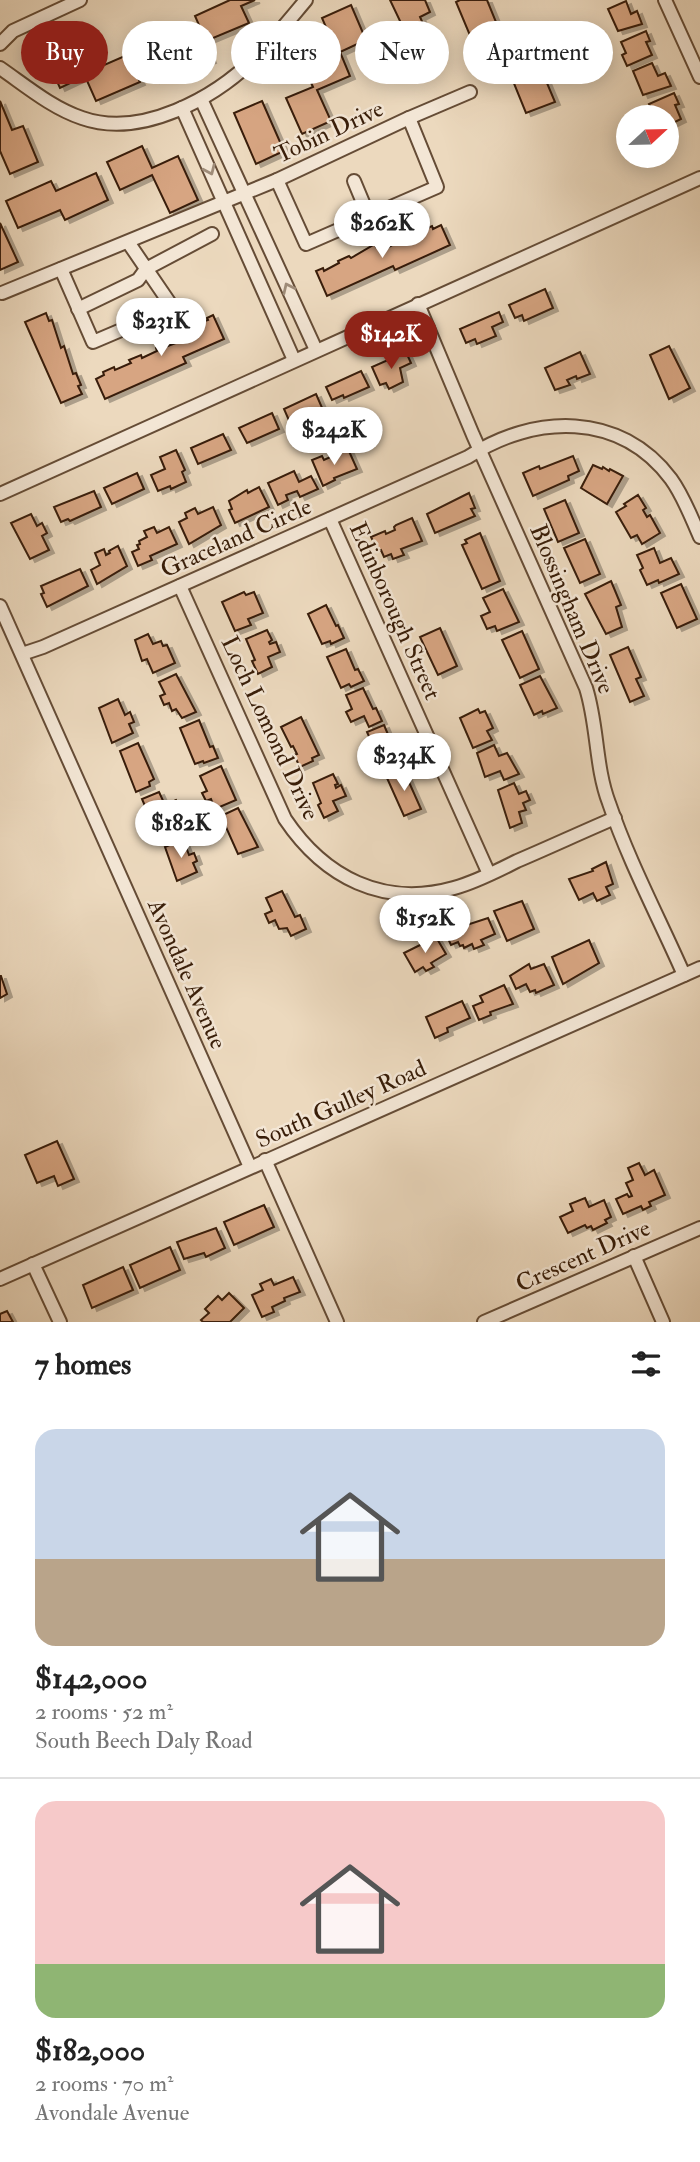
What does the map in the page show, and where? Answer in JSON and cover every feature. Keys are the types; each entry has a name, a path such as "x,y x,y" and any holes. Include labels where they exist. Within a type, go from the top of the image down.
{"street":[{"path":"0,44 13,31 80,0"},
{"path":"0,68 64,111 101,123 143,121 201,99 256,58 306,0"},
{"path":"665,0 700,77"},
{"name":"Tobin Drive","path":"2,293 244,194 470,92"},
{"path":"201,99 316,350"},
{"path":"182,108 294,360"},
{"path":"276,180 306,244 438,187 409,118"},
{"path":"0,494 700,178"},
{"path":"354,181 369,217"},
{"path":"78,309 138,281 146,269 212,234"},
{"path":"61,269 93,342 173,308 128,242"},
{"name":"Blossingham Drive","path":"418,304 586,688 594,719 602,781 615,818 684,975"},
{"name":"Graceland Circle","path":"22,654 330,519 515,433 550,426 577,426 612,434 629,443 659,466 682,498 700,537"},
{"name":"Edinborough Street","path":"330,519 489,874"},
{"name":"Loch Lomond Drive","path":"180,586 285,819 303,844 339,874 383,892 426,894 454,888 489,874 615,818"},
{"name":"Avondale Avenue","path":"0,606 250,1167"},
{"name":"South Gulley Road","path":"0,1279 700,968"},
{"path":"265,1160 337,1322"},
{"name":"Crescent Drive","path":"484,1322 700,1228"},
{"path":"634,1256 663,1322"},
{"path":"33,1264 60,1322"}],"building":[{"path":"230,0 255,0 241,6 248,21 231,21 231,31 217,36 217,21 197,21 195,16"},
{"path":"390,0 425,0 430,12 420,17 422,21 400,21"},
{"path":"487,0 496,21 464,21 456,2"},
{"path":"626,1 631,14 637,11 642,24 618,31 608,9"},
{"path":"351,5 358,21 355,21 355,45 341,52 341,21 323,21 322,18"},
{"path":"646,31 650,41 646,42 652,55 627,66 622,55 626,53 621,42"},
{"path":"341,54 350,76 341,80"},
{"path":"122,57 122,84 135,84 96,101 89,84 108,84 108,63"},
{"path":"652,63 658,76 665,73 671,86 643,95 633,71"},
{"path":"312,84 331,84 317,90 331,121 302,134 286,98 313,87"},
{"path":"514,84 547,84 555,102 526,113"},
{"path":"674,93 679,104 650,105"},
{"path":"0,101 12,130 23,126 38,162 10,174 0,151"},
{"path":"262,101 284,151 256,164 234,113"},
{"path":"142,146 152,168 178,156 198,200 170,213 152,175 120,190 107,162"},
{"path":"96,173 108,200 65,220 60,210 18,228 6,201 51,181 56,191"},
{"path":"0,223 18,262 0,270"},
{"path":"441,225 450,245 395,270 393,266 327,296 316,271 323,268 324,271 339,263 338,261 349,256 351,258 375,244 376,247 385,243 387,248 405,238 407,241 423,234 421,231 432,226 433,229"},
{"path":"545,289 553,308 524,321 522,315 515,318 509,305"},
{"path":"499,312 503,322 492,327 496,336 477,344 475,339 466,343 460,329"},
{"path":"46,313 49,321 52,320 61,348 64,346 73,374 76,373 81,385 78,386 82,394 61,403 25,322"},
{"path":"213,315 224,339 183,357 186,363 105,399 96,379 104,375 103,372 131,363 129,360 141,355 142,358 167,343 168,346 176,343 173,336 181,332 180,330 208,320 207,318"},
{"path":"669,346 690,388 669,399 650,355"},
{"path":"406,352 411,363 400,368 403,382 389,389 386,383 380,385 372,367"},
{"path":"580,352 590,374 567,380 570,385 555,390 545,368"},
{"path":"361,371 369,387 332,400 326,387"},
{"path":"316,394 323,410 291,425 284,409"},
{"path":"272,413 279,429 247,443 239,428"},
{"path":"223,434 231,450 198,464 191,448"},
{"path":"348,449 357,469 334,478 335,480 323,486 312,460 322,456 324,460"},
{"path":"176,450 185,470 182,472 186,482 158,491 151,475 165,469 160,457"},
{"path":"573,456 579,471 568,476 569,480 533,496 523,473"},
{"path":"593,465 623,476 607,504 581,488"},
{"path":"294,471 299,482 311,476 318,489 300,497 297,491 286,495 288,500 278,505 268,483"},
{"path":"137,473 144,489 112,504 104,488"},
{"path":"259,487 269,507 235,523 229,510 232,509 229,501 247,490 248,493"},
{"path":"94,491 101,507 70,521 68,519 61,522 54,507"},
{"path":"469,493 475,508 471,509 475,516 435,533 427,514"},
{"path":"638,495 646,508 643,510 647,517 650,515 660,533 642,544 637,535 631,538 616,512"},
{"path":"565,500 579,533 558,542 544,509"},
{"path":"213,507 221,525 189,544 179,522 187,518 185,513 195,508 198,514"},
{"path":"31,514 37,526 42,523 47,533 42,536 49,550 30,559 11,523"},
{"path":"412,518 422,541 401,549 404,555 393,559 391,554 384,557 371,537 395,530 396,525"},
{"path":"154,527 157,533 169,527 177,544 150,556 152,560 138,566 132,552 139,549 139,541 147,537 144,531"},
{"path":"480,533 500,581 482,589 462,545 467,543 465,540"},
{"path":"585,539 600,574 580,583 564,548"},
{"path":"118,546 127,566 97,584 91,570 100,565 95,553 104,549 106,555"},
{"path":"654,548 660,563 671,558 679,574 647,585 637,555"},
{"path":"80,569 88,586 47,607 41,594 44,593 41,586"},
{"path":"611,581 621,605 616,607 622,627 606,634 585,594"},
{"path":"681,584 697,619 677,628 661,593"},
{"path":"503,589 519,622 497,631 495,626 487,629 481,616 490,612 483,598"},
{"path":"244,592 246,595 254,592 263,613 248,619 251,625 235,631 222,602"},
{"path":"326,605 344,638 331,644 330,641 322,644 308,614"},
{"path":"440,628 457,666 438,675 420,637"},
{"path":"267,630 272,640 270,644 276,642 280,652 268,657 272,667 258,674 246,639"},
{"path":"522,631 539,669 520,678 502,640"},
{"path":"148,634 153,644 161,641 163,646 167,645 175,663 153,673 147,659 142,661 135,640"},
{"path":"628,647 641,677 636,679 644,696 630,702 610,655"},
{"path":"346,649 355,670 358,669 364,681 341,688 327,657"},
{"path":"176,674 196,712 182,718 176,709 172,711 169,703 164,705 160,696 165,694 159,682"},
{"path":"540,676 557,708 534,715 520,685"},
{"path":"363,688 382,721 369,727 364,716 351,722 346,712 352,709 346,695"},
{"path":"118,699 125,715 130,712 134,722 129,724 133,733 112,743 99,708"},
{"path":"478,709 480,713 485,711 493,728 487,731 492,740 473,748 460,718"},
{"path":"301,717 319,755 300,767 294,755 297,754 281,727"},
{"path":"199,720 210,747 213,746 218,758 195,764 180,728"},
{"path":"384,725 400,763 384,770 367,732"},
{"path":"138,743 154,779 149,782 150,786 136,792 120,751"},
{"path":"494,745 499,756 507,753 519,774 504,780 500,771 485,777 477,753"},
{"path":"221,766 236,800 215,809 211,799 206,801 202,793 207,791 200,776"},
{"path":"404,771 421,809 404,816 387,778"},
{"path":"333,774 338,784 335,785 336,788 341,785 346,796 333,801 338,811 324,818 313,783"},
{"path":"514,783 519,794 526,791 530,800 523,803 526,810 519,812 522,823 510,828 498,790"},
{"path":"159,792 165,805 176,800 183,815 174,819 179,829 165,835 160,825 154,827 142,799"},
{"path":"238,808 258,847 238,854 221,816"},
{"path":"183,839 189,855 194,853 197,861 193,863 197,872 177,881 165,847"},
{"path":"606,862 613,884 606,887 610,895 597,901 593,893 579,900 569,879 593,871 592,869"},
{"path":"282,891 295,917 300,915 306,929 291,936 287,928 279,929 275,920 269,923 265,914 272,911 266,898"},
{"path":"522,901 534,929 507,941 494,911"},
{"path":"488,918 495,934 481,940 484,945 474,949 472,944 464,948 458,942 451,945 445,932"},
{"path":"436,937 446,954 431,963 434,967 426,971 423,967 415,972 404,953"},
{"path":"589,940 599,963 563,984 552,957"},
{"path":"529,964 531,969 544,964 554,985 536,993 535,990 530,992 526,984 516,989 510,976"},
{"path":"0,976 7,994 0,998"},
{"path":"504,985 513,1004 490,1012 491,1015 479,1020 473,1006 483,1002 480,996"},
{"path":"462,1001 470,1018 447,1028 448,1032 435,1038 426,1017"},
{"path":"57,1141 74,1179 58,1186 54,1176 37,1183 25,1155"},
{"path":"639,1163 645,1175 654,1170 665,1195 649,1202 651,1206 643,1210 641,1206 623,1214 616,1199 627,1194 632,1196 626,1183 633,1180 628,1168"},
{"path":"585,1198 589,1207 604,1200 611,1217 605,1220 607,1223 593,1230 591,1226 587,1228 585,1225 568,1233 560,1217 573,1211 570,1204"},
{"path":"264,1205 274,1227 234,1245 224,1222"},
{"path":"216,1228 225,1248 206,1257 204,1253 184,1259 177,1242"},
{"path":"170,1247 180,1270 140,1288 130,1265"},
{"path":"123,1267 133,1290 92,1308 83,1285"},
{"path":"293,1277 300,1292 284,1298 285,1301 272,1307 274,1312 262,1317 252,1295 263,1290 260,1284 271,1279 274,1285"},
{"path":"229,1293 244,1308 230,1322 203,1322 201,1320 209,1313 205,1309 218,1296 222,1300"},
{"path":"7,1311 13,1322 0,1322 0,1314"}]}
